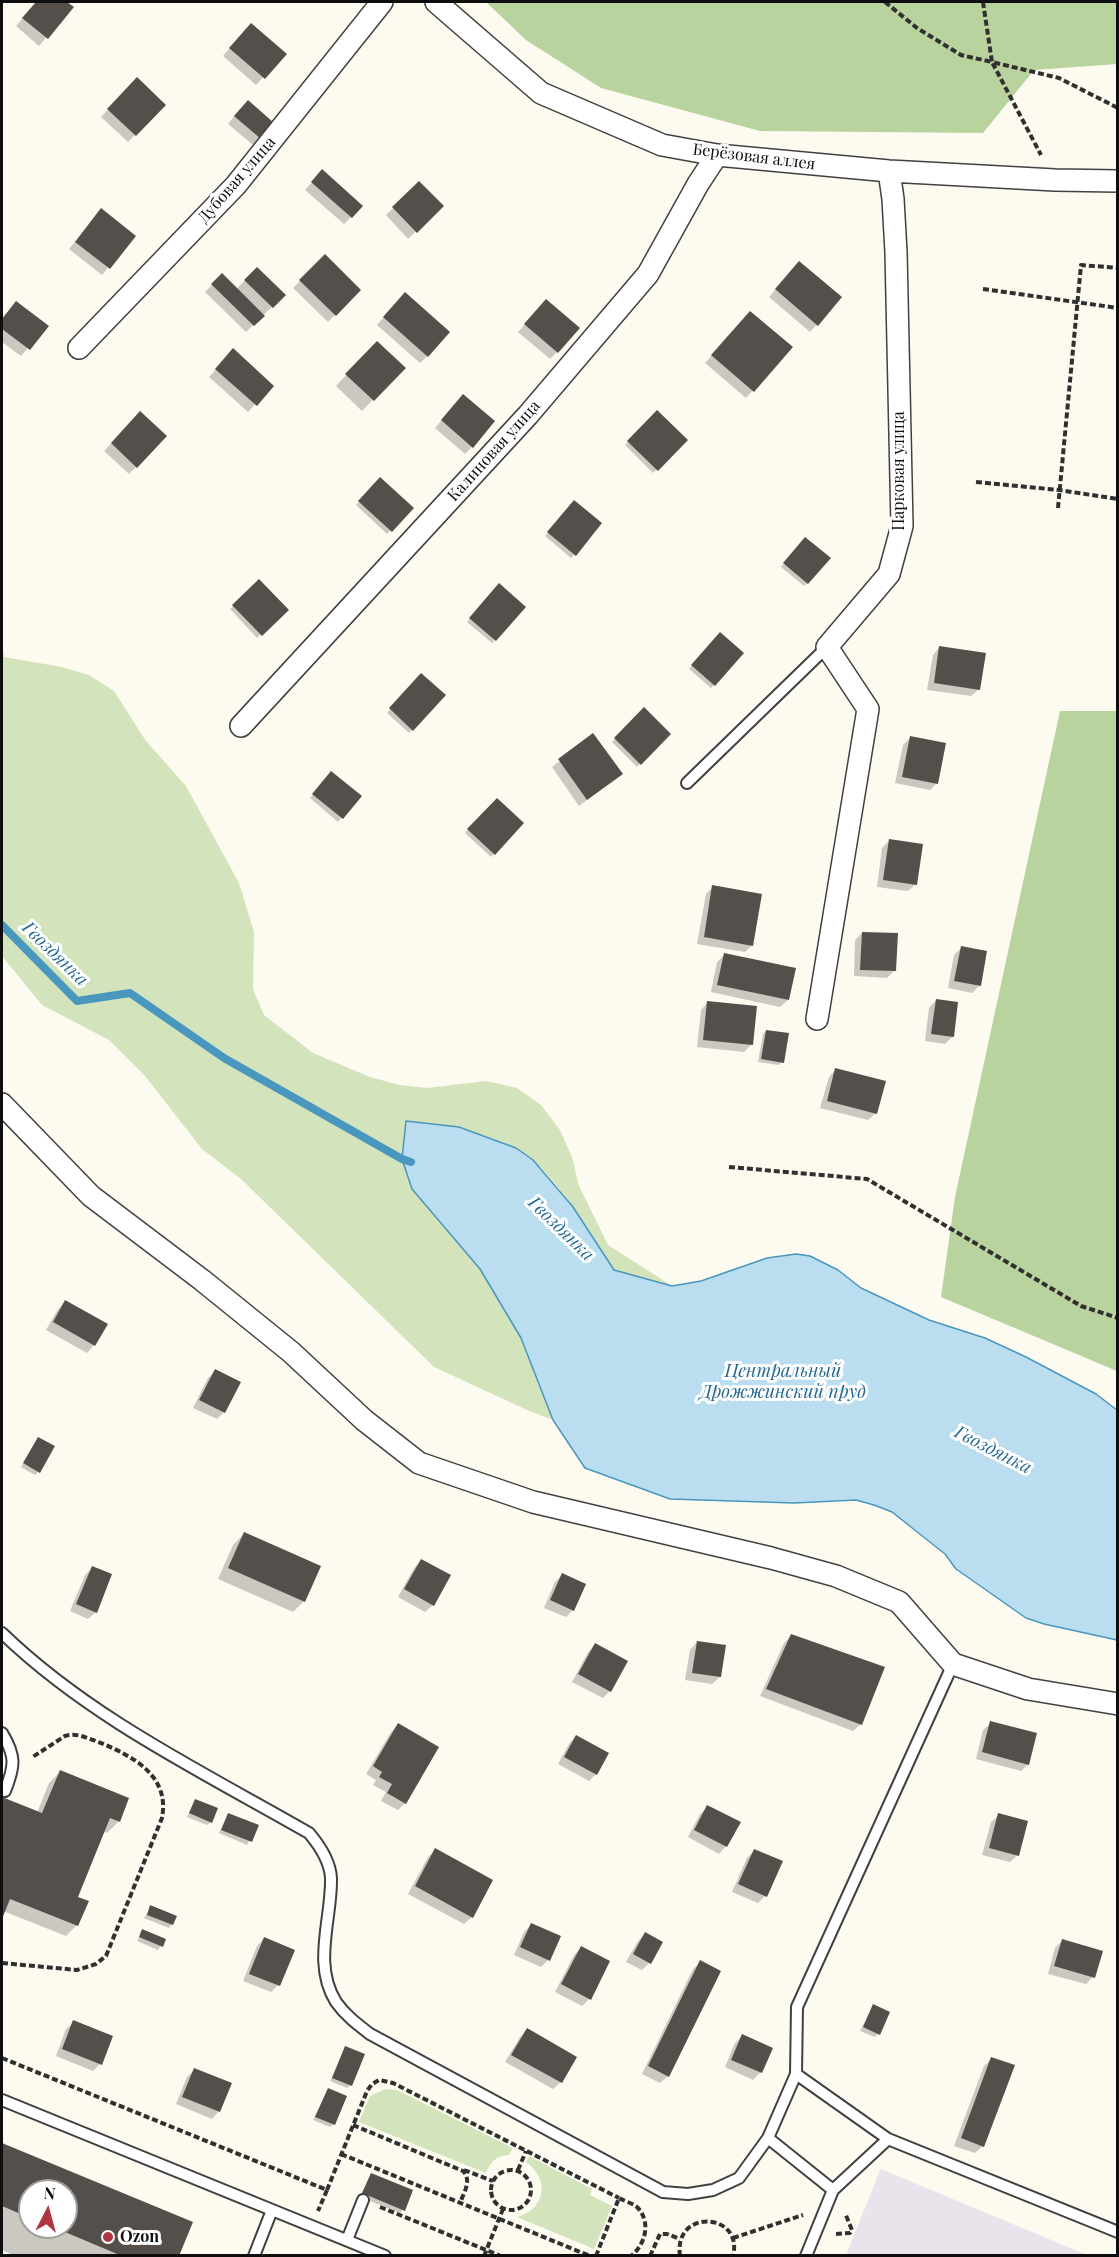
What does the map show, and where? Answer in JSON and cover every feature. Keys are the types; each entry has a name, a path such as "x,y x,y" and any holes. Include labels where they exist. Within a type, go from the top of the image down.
{"street":[{"name":"Дубовая улица","path":"79,348 236,185 382,2"},
{"name":"Берёзовая аллея","path":"436,2 541,93 662,145 717,155 889,171 1118,181"},
{"name":"Калиновая улица","path":"241,726 528,415 648,274 698,184 717,155"},
{"name":"Парковая улица","path":"826,647 889,574 902,526 896,252 889,171"},
{"path":"817,1019 868,709 826,647"},
{"path":"2,1104 91,1196 202,1280 282,1345 364,1420 420,1463 533,1502 771,1558 836,1576 899,1602 954,1664 1028,1689 1118,1704"}],"lane":[{"path":"687,783 826,647"},
{"path":"2,1633 57,1681 110,1719 309,1833 327,1861 331,1877 324,1970 329,1987 346,2015 370,2034 663,2192 688,2194 713,2190 739,2178 768,2138 796,2074 797,2007 954,1664"},
{"path":"2,1733 11,1753 14,1769 5,1791"},
{"path":"796,2074 888,2139 1118,2232"},
{"path":"2,2100 386,2256"},
{"path":"768,2138 833,2190"},
{"path":"806,2256 833,2190 888,2139"},
{"path":"347,2240 363,2200"},
{"path":"254,2256 272,2210"}],"path":[{"path":"885,2 917,28 961,55 1059,78 1118,108"},
{"path":"983,2 992,62 1055,180"},
{"path":"1058,508 1081,265 1118,268"},
{"path":"983,289 1118,308"},
{"path":"976,482 1059,490 1118,499"},
{"path":"729,1167 867,1179 1081,1306 1118,1317"},
{"path":"2,1963 77,1970 87,1968 106,1956 162,1818 165,1805 160,1787 141,1764 127,1754 82,1736 71,1734 65,1736 14,1769"},
{"path":"2,2058 327,2190"},
{"path":"312,2226 367,2091 379,2080 393,2083 636,2207 643,2216 645,2226 643,2242 631,2256"},
{"path":"353,2125 493,2181"},
{"path":"518,2170 526,2151"},
{"path":"341,2154 590,2256"},
{"path":"458,2168 467,2175 468,2183 460,2203"},
{"path":"503,2170 518,2170 529,2180 532,2194 524,2206 510,2210 503,2209 492,2197 493,2181 503,2170"},
{"path":"596,2256 619,2198"},
{"path":"363,2200 501,2256"},
{"path":"733,2238 826,2208"},
{"path":"484,2256 503,2209"},
{"path":"680,2256 680,2239 686,2230 695,2223 706,2220 717,2222 727,2229 733,2238 735,2249 733,2256"},
{"path":"650,2256 660,2234 680,2239"}],"shaded area":[{"path":"881,2169 1087,2255 846,2255"}],"green space":[{"path":"486,2 1117,2 1117,64 1034,70 983,133 760,131 601,88 526,40"},
{"path":"2,645 4,657 62,667 89,675 114,691 146,741 186,786 239,883 254,932 253,989 264,1015 313,1053 370,1077 400,1085 427,1088 486,1081 517,1088 541,1105 560,1130 572,1157 579,1186 608,1245 672,1286 614,1270 570,1203 528,1156 495,1139 459,1127 412,1188 480,1269 521,1338 553,1420 434,1367 241,1179 202,1149 145,1076 109,1040 42,1005 2,956"},
{"path":"1060,711 1117,711 1117,1371 941,1297 955,1197"},
{"path":"385,2089 397,2090 513,2148 509,2155 494,2160 486,2173 359,2122 370,2096"},
{"path":"529,2156 592,2189 590,2195 612,2206 594,2249 517,2217 534,2207 541,2193 539,2177 526,2162"}],"water":[{"name":"Центральный Дрожжинский пруд","path":"406,1121 459,1127 516,1148 533,1160 573,1207 614,1270 672,1286 701,1281 767,1258 796,1254 810,1256 838,1270 861,1288 929,1320 985,1338 1096,1394 1117,1410 1117,1640 1026,1618 956,1569 945,1554 892,1512 874,1505 856,1500 794,1503 670,1499 585,1468 553,1420 521,1338 480,1269 412,1189 402,1159"}],"building":[{"path":"36,2 67,2 74,7 48,39 22,18"},
{"path":"251,23 287,54 265,79 229,48"},
{"path":"137,77 166,105 136,136 107,109"},
{"path":"248,100 274,123 261,139 234,116"},
{"path":"322,169 363,206 352,218 311,182"},
{"path":"419,181 444,206 417,233 392,207"},
{"path":"101,208 136,236 110,269 75,242"},
{"path":"325,254 361,290 336,316 299,280"},
{"path":"799,261 842,297 818,326 775,289"},
{"path":"257,267 286,295 273,308 244,280"},
{"path":"222,273 265,316 254,326 211,284"},
{"path":"405,292 450,332 428,357 383,317"},
{"path":"546,299 580,328 558,353 524,324"},
{"path":"16,301 49,326 30,350 2,329 2,319"},
{"path":"750,311 793,347 754,392 711,355"},
{"path":"377,341 406,368 374,401 345,374"},
{"path":"233,348 274,386 257,406 215,369"},
{"path":"463,394 495,421 473,448 441,420"},
{"path":"657,410 688,440 658,471 627,441"},
{"path":"140,411 167,436 137,468 111,443"},
{"path":"380,477 414,508 392,532 358,501"},
{"path":"574,500 602,523 576,556 547,532"},
{"path":"805,537 831,558 808,584 783,563"},
{"path":"259,579 289,610 262,636 232,605"},
{"path":"499,583 526,607 496,641 469,618"},
{"path":"720,632 744,653 715,686 691,665"},
{"path":"939,646 986,653 980,690 934,683"},
{"path":"421,673 446,695 413,731 389,708"},
{"path":"644,707 671,734 641,765 614,738"},
{"path":"593,733 623,774 587,800 558,759"},
{"path":"910,736 946,743 938,784 902,777"},
{"path":"331,771 362,796 343,819 312,794"},
{"path":"497,798 524,823 495,855 467,829"},
{"path":"889,839 923,844 917,885 883,880"},
{"path":"712,885 762,894 753,946 704,937"},
{"path":"862,932 898,933 896,971 860,970"},
{"path":"961,946 987,951 981,986 954,981"},
{"path":"724,953 796,968 789,1000 717,985"},
{"path":"936,999 958,1002 954,1037 931,1034"},
{"path":"707,1001 757,1006 753,1045 703,1040"},
{"path":"766,1030 789,1033 784,1063 761,1059"},
{"path":"835,1068 886,1081 877,1114 827,1101"},
{"path":"65,1300 108,1324 95,1346 53,1322"},
{"path":"215,1369 241,1382 225,1413 199,1400"},
{"path":"38,1437 55,1446 40,1473 23,1463"},
{"path":"244,1532 321,1566 305,1602 228,1568"},
{"path":"421,1559 451,1575 434,1606 404,1589"},
{"path":"92,1566 112,1574 97,1613 76,1604"},
{"path":"562,1573 586,1584 574,1611 550,1600"},
{"path":"791,1634 885,1667 862,1725 766,1689"},
{"path":"697,1641 726,1645 721,1677 692,1673"},
{"path":"595,1643 628,1661 611,1692 578,1674"},
{"path":"990,1721 1037,1733 1029,1765 982,1752"},
{"path":"398,1723 439,1747 406,1804 387,1793 392,1784 379,1777 382,1772 373,1766"},
{"path":"576,1735 609,1753 597,1775 564,1757"},
{"path":"60,1770 129,1798 120,1822 110,1818 78,1897 89,1901 78,1926 10,1899 2,1919 2,1797 42,1813"},
{"path":"195,1799 218,1808 212,1823 189,1813"},
{"path":"707,1805 741,1822 727,1847 694,1830"},
{"path":"228,1813 259,1825 252,1842 221,1830"},
{"path":"998,1813 1028,1821 1019,1856 989,1848"},
{"path":"435,1848 493,1880 473,1918 415,1886"},
{"path":"754,1849 783,1861 767,1897 738,1884"},
{"path":"150,1905 177,1916 173,1925 147,1915"},
{"path":"531,1923 561,1936 550,1961 520,1947"},
{"path":"142,1929 166,1939 163,1947 139,1937"},
{"path":"645,1932 663,1942 651,1964 633,1954"},
{"path":"264,1937 295,1950 280,1986 249,1974"},
{"path":"1062,1939 1103,1951 1095,1978 1054,1966"},
{"path":"581,1946 610,1961 591,2000 561,1984"},
{"path":"700,1960 721,1971 669,2077 648,2066"},
{"path":"873,2004 890,2012 880,2035 863,2027"},
{"path":"73,2020 113,2036 102,2065 62,2049"},
{"path":"527,2028 577,2057 562,2083 511,2055"},
{"path":"742,2034 773,2048 762,2073 731,2060"},
{"path":"345,2046 365,2054 352,2086 332,2078"},
{"path":"991,2057 1015,2065 984,2147 961,2138"},
{"path":"194,2068 232,2083 220,2112 182,2097"},
{"path":"328,2088 347,2096 335,2125 315,2117"},
{"path":"2,2143 193,2222 179,2256 122,2256 78,2238 78,2179 18,2179 18,2213 2,2206"},
{"path":"371,2173 413,2190 405,2211 362,2193"}],"waterway":[{"name":"Гвоздянка","path":"2,925 77,1001 130,993 224,1058 411,1162"}],"place":[{"name":"Ozon","path":"108,2237"}]}
